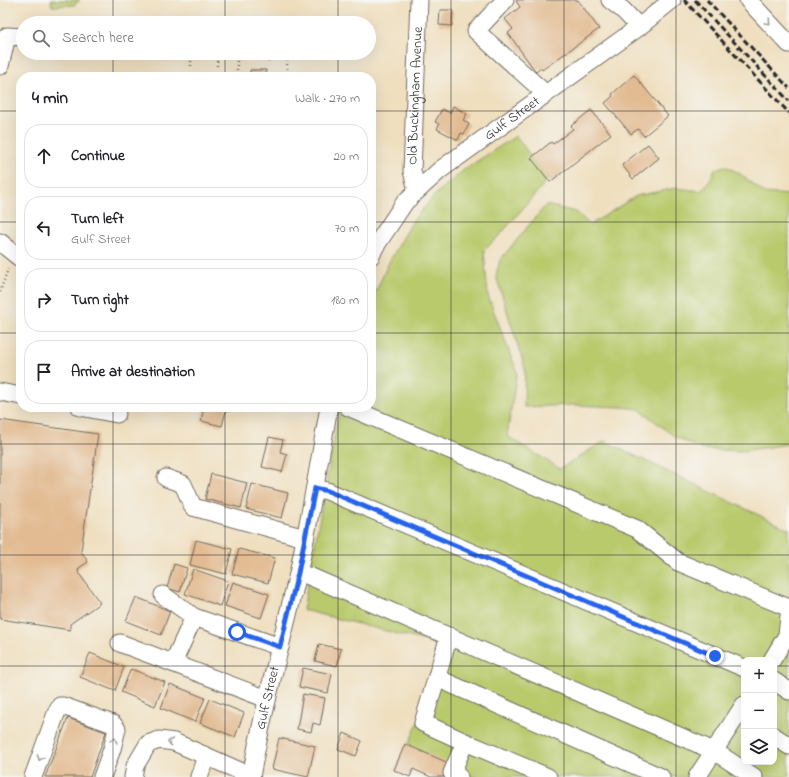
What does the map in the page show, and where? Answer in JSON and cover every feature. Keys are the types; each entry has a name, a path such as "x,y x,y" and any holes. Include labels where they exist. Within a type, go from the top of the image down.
{"street":[{"name":"Old Buckingham Avenue","path":"417,190 412,171 419,0"},
{"path":"505,0 476,31 546,94"},
{"path":"610,0 623,10 639,27"},
{"name":"Gulf Street","path":"376,246 405,202 440,170 639,27 672,0"},
{"path":"748,0 789,44"},
{"path":"0,66 7,36 16,37"},
{"path":"0,242 16,255"},
{"path":"0,392 16,395"},
{"path":"106,412 117,414"},
{"name":"Gulf Street","path":"251,776 259,734 305,538 328,412"},
{"path":"360,412 637,529 678,562 789,608"},
{"path":"166,478 183,484 193,508 305,538"},
{"path":"315,488 328,491 741,667"},
{"path":"309,576 714,751 754,777"},
{"path":"163,595 194,617 280,647"},
{"path":"774,657 788,635 789,616"},
{"path":"173,663 194,617"},
{"path":"449,636 423,723 548,777"},
{"path":"120,643 268,699"},
{"path":"436,678 661,777"},
{"path":"777,680 789,684"},
{"path":"777,681 789,691"},
{"path":"33,777 57,710 60,706 63,706 113,724 117,729 102,777"},
{"path":"697,777 741,712"},
{"path":"777,738 789,746"},
{"path":"133,777 136,766 148,744 159,740 174,742 251,776"},
{"path":"459,777 452,774 465,742"},
{"path":"199,777 206,756"}],"path":[{"path":"191,60 191,66"},
{"path":"217,60 217,66"},
{"path":"237,60 237,72"},
{"path":"268,60 268,65"},
{"path":"287,60 287,72"},
{"path":"0,292 11,263 16,259"}],"green space":[{"path":"51,0 80,0 74,5 52,6"},
{"path":"516,136 548,179 500,235 484,250 488,296 517,372 507,436 560,469 604,441 788,529 789,528 789,777 433,777 402,760 450,647 303,610 339,412 376,412 376,291 389,262 414,219 437,193 465,169"},
{"path":"725,166 739,173 764,193 789,195 789,444 742,451 701,449 674,436 639,409 573,405 524,407 525,368 496,276 500,260 546,205 576,212 590,225 636,196 676,188 701,191 709,182 715,169"}],"building":[{"path":"578,0 599,29 542,70 541,68 536,72 508,33 513,29 505,19 520,7 516,1"},
{"path":"440,10 453,10 452,26 439,25"},
{"path":"250,70 266,70 266,72 250,72"},
{"path":"634,75 668,116 644,136 638,129 631,134 605,103 613,96 612,94"},
{"path":"453,106 467,114 463,120 469,124 464,134 461,133 458,140 437,129 439,124 435,122 442,109 450,113"},
{"path":"591,110 611,134 550,182 531,158 551,142 553,144 573,129 571,126"},
{"path":"648,144 659,158 633,179 622,165"},
{"path":"203,412 226,412 222,426 201,421"},
{"path":"0,420 98,434 81,551 88,562 79,568 78,572 100,603 70,624 70,630 0,619"},
{"path":"269,437 283,440 280,452 287,454 282,472 262,467"},
{"path":"211,474 247,483 241,508 205,499"},
{"path":"252,484 288,493 282,518 246,509"},
{"path":"196,540 232,549 226,574 190,565"},
{"path":"239,549 275,558 268,583 232,574"},
{"path":"174,564 187,568 180,592 167,588"},
{"path":"193,569 228,581 220,606 185,594"},
{"path":"233,582 269,594 261,618 225,606"},
{"path":"136,597 170,611 161,635 126,621"},
{"path":"319,644 341,649 337,666 315,661"},
{"path":"90,653 124,667 115,691 80,677"},
{"path":"303,668 332,674 328,693 299,687"},
{"path":"131,669 165,682 155,706 121,692"},
{"path":"170,684 205,698 195,722 161,708"},
{"path":"303,694 325,698 320,725 313,723 311,732 297,729"},
{"path":"210,699 244,713 235,737 200,723"},
{"path":"68,718 106,732 90,777 45,777"},
{"path":"344,733 362,741 356,756 338,749"},
{"path":"279,738 315,746 308,777 272,769"},
{"path":"405,744 453,765 448,777 431,777 413,769 410,777 394,770"}],"railway":[{"path":"684,0 789,113"},
{"path":"695,0 789,101"},
{"path":"707,0 789,88"}],"route":[{"path":"237,632 280,647 298,573 315,488 328,491 715,656"}]}
